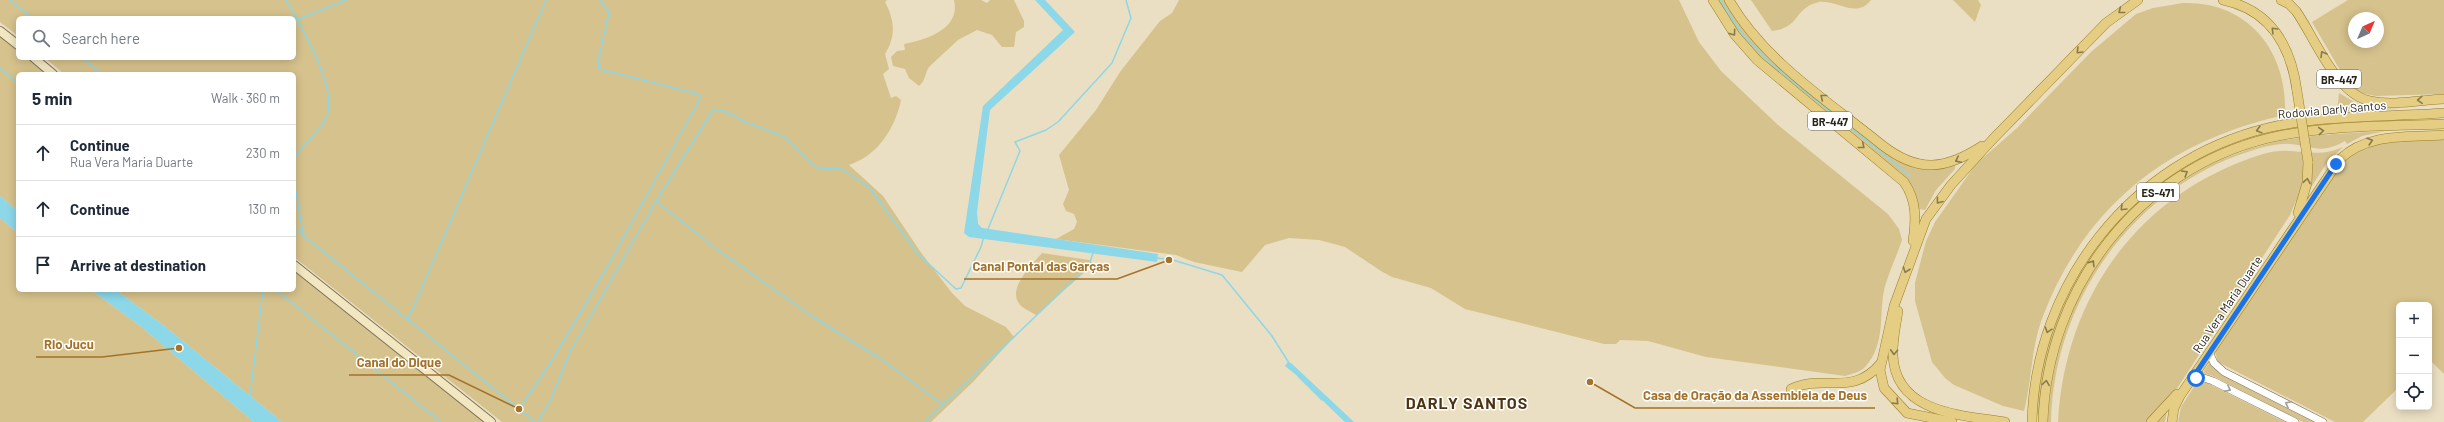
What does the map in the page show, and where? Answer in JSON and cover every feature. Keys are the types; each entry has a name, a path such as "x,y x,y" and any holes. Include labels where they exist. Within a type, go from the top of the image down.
{"main road":[{"name":"BR-447","path":"1712,0 1735,35 1757,60 1904,182 1912,196 1915,211 1912,254"},
{"name":"BR-447","path":"1728,0 1747,28 1771,54 1886,148 1900,157 1932,165 1952,163 1992,140"},
{"name":"BR-447","path":"1952,422 1907,413 1884,388 1880,370 1901,286 1926,219 1951,184 1992,140 2106,23 2138,0"},
{"path":"2223,0 2237,4 2254,12 2278,34 2292,62 2298,91 2308,162 2308,177 2304,196 2295,219 2282,243"},
{"name":"BR-447","path":"2281,0 2291,6 2305,24 2348,90 2369,101 2396,102 2444,99"},
{"path":"2292,0 2305,24"},
{"path":"0,30 16,43"},
{"path":"36,60 51,72"},
{"name":"Rodovia Darly Santos","path":"2032,422 2035,388 2042,352 2053,316 2065,288 2080,262 2102,232 2127,205 2155,181 2208,149 2266,128 2314,121 2444,113"},
{"name":"Rodovia Darly Santos","path":"2043,422 2045,390 2052,354 2062,320 2077,288 2110,238 2134,212 2162,189 2212,158 2246,145 2274,137 2316,131 2444,124"},
{"path":"2282,243 2336,164 2350,150 2375,139 2444,134"},
{"name":"Rua Vera Maria Duarte","path":"2172,422 2176,404 2282,243"},
{"path":"296,267 491,422"},
{"name":"BR-447","path":"1901,286 1893,355 1897,374 1904,386 1917,400 1934,409 2006,422"},
{"path":"1791,389 1806,383 1842,384 1860,381 1869,376 1881,363"},
{"path":"2151,422 2192,379"}],"street":[{"path":"2209,352 2214,363 2224,372 2323,422"},
{"path":"2192,379 2204,378 2213,381 2295,422"}],"shaded area":[{"path":"0,0 887,0 885,2 891,16 893,28 891,41 885,54 889,69 883,74 891,98 896,96 901,100 894,121 883,140 868,155 849,165 883,196 922,254 952,293 965,306 1006,327 1014,337 973,382 931,422 502,422 296,259 296,72 62,72 47,60 296,60 296,16 16,16 16,34 0,22"},
{"path":"954,0 981,0 987,3 990,0 1014,0 1024,21 1024,27 1016,32 1014,47 1002,47 992,35 977,30 958,40 929,67 922,84 919,86 909,78 905,69 893,66 891,57 897,51 905,50 904,44 922,40 947,26 952,19 955,10"},
{"path":"1179,0 1679,0 1699,42 1721,71 1778,125 1888,214 1899,229 1902,240 1885,286 1881,328 1872,358 1863,369 1845,376 1706,357 1648,341 1620,340 1616,344 1604,344 1465,309 1431,288 1392,277 1345,247 1319,240 1289,238 1265,245 1242,272 1194,262 1176,255 1056,239 1074,229 1077,222 1074,214 1066,211 1063,204 1069,190 1059,155 1096,110 1120,72 1160,21 1172,13"},
{"path":"1716,0 1725,0 1740,24 1895,158 1955,166 1955,169 1936,190 1925,210 1919,209 1915,197 1903,176 1776,73 1748,47"},
{"path":"1751,0 1871,0 1860,8 1819,2 1805,9 1788,26 1772,31"},
{"path":"1953,0 1978,0 1981,5 1975,22"},
{"path":"2348,0 2444,0 2444,94 2376,96 2361,93 2347,82 2312,22"},
{"path":"2183,3 2206,5 2227,11 2245,21 2260,34 2271,51 2279,70 2284,92 2285,115 2243,126 2205,141 2169,160 2137,183 2108,210 2083,241 2061,276 2043,316 2036,340 2024,411 2003,406 1954,385 1945,378 1932,362 1915,301 1915,283 1926,241 1935,222 1976,164 2017,128 2091,52 2136,14 2153,8"},
{"path":"0,32 16,45 16,60 34,60 49,72 16,72 16,209 0,196"},
{"path":"2339,93 2363,107 2400,109 2337,112"},
{"path":"2405,118 2405,123 2245,142 2132,210 2093,255 2069,297 2049,354 2040,410 2036,418 2042,370 2055,323 2074,280 2100,241 2131,206 2168,177 2209,153 2255,135 2291,126 2329,122"},
{"path":"2386,131 2362,136 2347,144 2345,141 2323,149 2286,144 2260,148 2216,165 2176,188 2141,217 2110,251 2086,289 2068,331 2056,375 2051,422 2048,422 2053,375 2065,330 2084,288 2109,249 2140,215 2176,186 2216,162 2260,146 2307,137"},
{"path":"2444,139 2444,374 2432,362 2432,302 2396,302 2396,390 2363,422 2335,422 2218,362 2215,351 2335,171 2350,155 2361,150 2384,143 2408,140"},
{"path":"2343,147 2326,164 2306,195 2296,201 2290,215 2176,390 2169,402 2165,422 2058,422 2064,376 2076,332 2094,291 2117,255 2146,222 2180,194 2219,171 2263,154 2274,151 2322,153"},
{"path":"0,218 16,231 16,292 94,292 139,325 254,422 0,422"},
{"path":"1042,253 1089,260 1094,264 1036,315 1023,308 1019,304 1016,296 1019,282"},
{"path":"296,270 488,422 282,422 167,328 119,292 296,292"},
{"path":"2209,363 2219,372 2316,422 2303,422 2213,376 2203,373"},
{"path":"2197,382 2207,383 2285,422 2178,422 2181,407"}],"water":[{"path":"1035,0 1045,0 1075,32 990,110 977,212 978,224 982,228 1158,254 1157,262 969,237 964,233 983,106 1063,30"},
{"path":"0,196 16,209 16,231 0,218"},
{"path":"94,292 119,292 167,328 282,422 254,422 139,325"},
{"path":"1288,362 1291,363 1354,422 1345,422 1285,366"}],"waterway":[{"path":"10,0 30,16"},
{"path":"286,0 295,16"},
{"path":"296,20 346,0"},
{"path":"408,320 546,0"},
{"path":"519,409 553,359 606,269 700,99 700,96 694,93 599,69 598,62 609,12 600,0"},
{"path":"988,229 1020,151 1015,142 1046,130 1058,122 1112,63 1131,18 1126,0"},
{"path":"1720,0 1743,35 1769,62 1910,176"},
{"path":"296,18 316,56 323,73 329,103 327,116 324,122 296,155"},
{"path":"84,60 100,72"},
{"path":"0,68 16,81"},
{"path":"538,422 551,399 570,352 658,198 713,110 722,110 748,123 783,136 817,168 842,169 869,187 918,254 956,289 961,288 981,247 984,236"},
{"path":"296,193 304,237"},
{"path":"657,202 714,247 813,317 878,357 944,405"},
{"path":"296,230 535,422"},
{"path":"925,422 1082,272 1090,262 1093,253"},
{"path":"1157,258 1173,260 1222,275 1272,336 1289,363"},
{"path":"250,397 263,292"},
{"path":"278,292 441,422"},
{"path":"1299,377 1322,400"}],"place":[{"name":"Canal Pontal das Garças","path":"1169,260"},
{"name":"Rio Jucu","path":"179,348"},
{"name":"Casa de Oração da Assembleia de Deus","path":"1590,382"},
{"name":"Canal do Dique","path":"519,409"}],"district":[{"name":"DARLY SANTOS","path":"1467,402"}],"route":[{"path":"2196,378 2192,379 2317,190 2336,164"}]}
